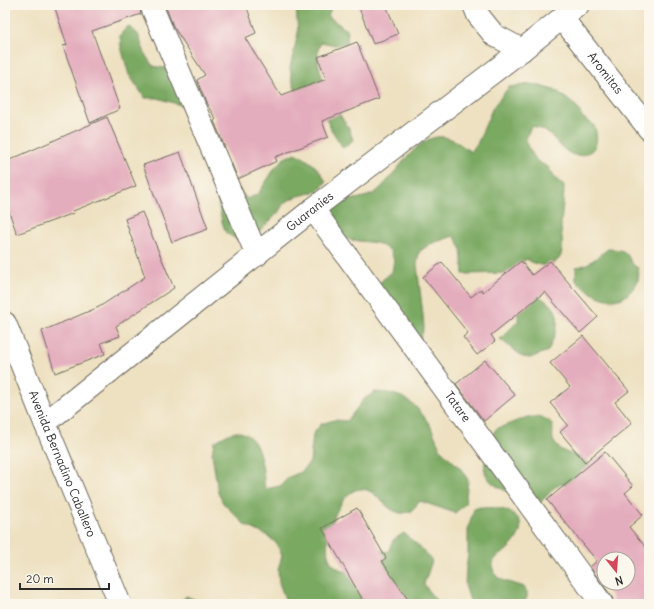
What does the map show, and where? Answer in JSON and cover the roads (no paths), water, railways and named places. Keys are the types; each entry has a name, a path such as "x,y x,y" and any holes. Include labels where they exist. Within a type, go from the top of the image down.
{"street":[{"path":"151,5 257,255"},
{"path":"474,5 478,15 494,35 522,50"},
{"name":"Guaraníes","path":"45,423 314,209 522,50 570,11"},
{"name":"Aromitas","path":"570,11 649,128"},
{"name":"Tatare","path":"314,209 602,604"},
{"name":"Avenida Bernadino Caballero","path":"5,323 120,604"}]}
